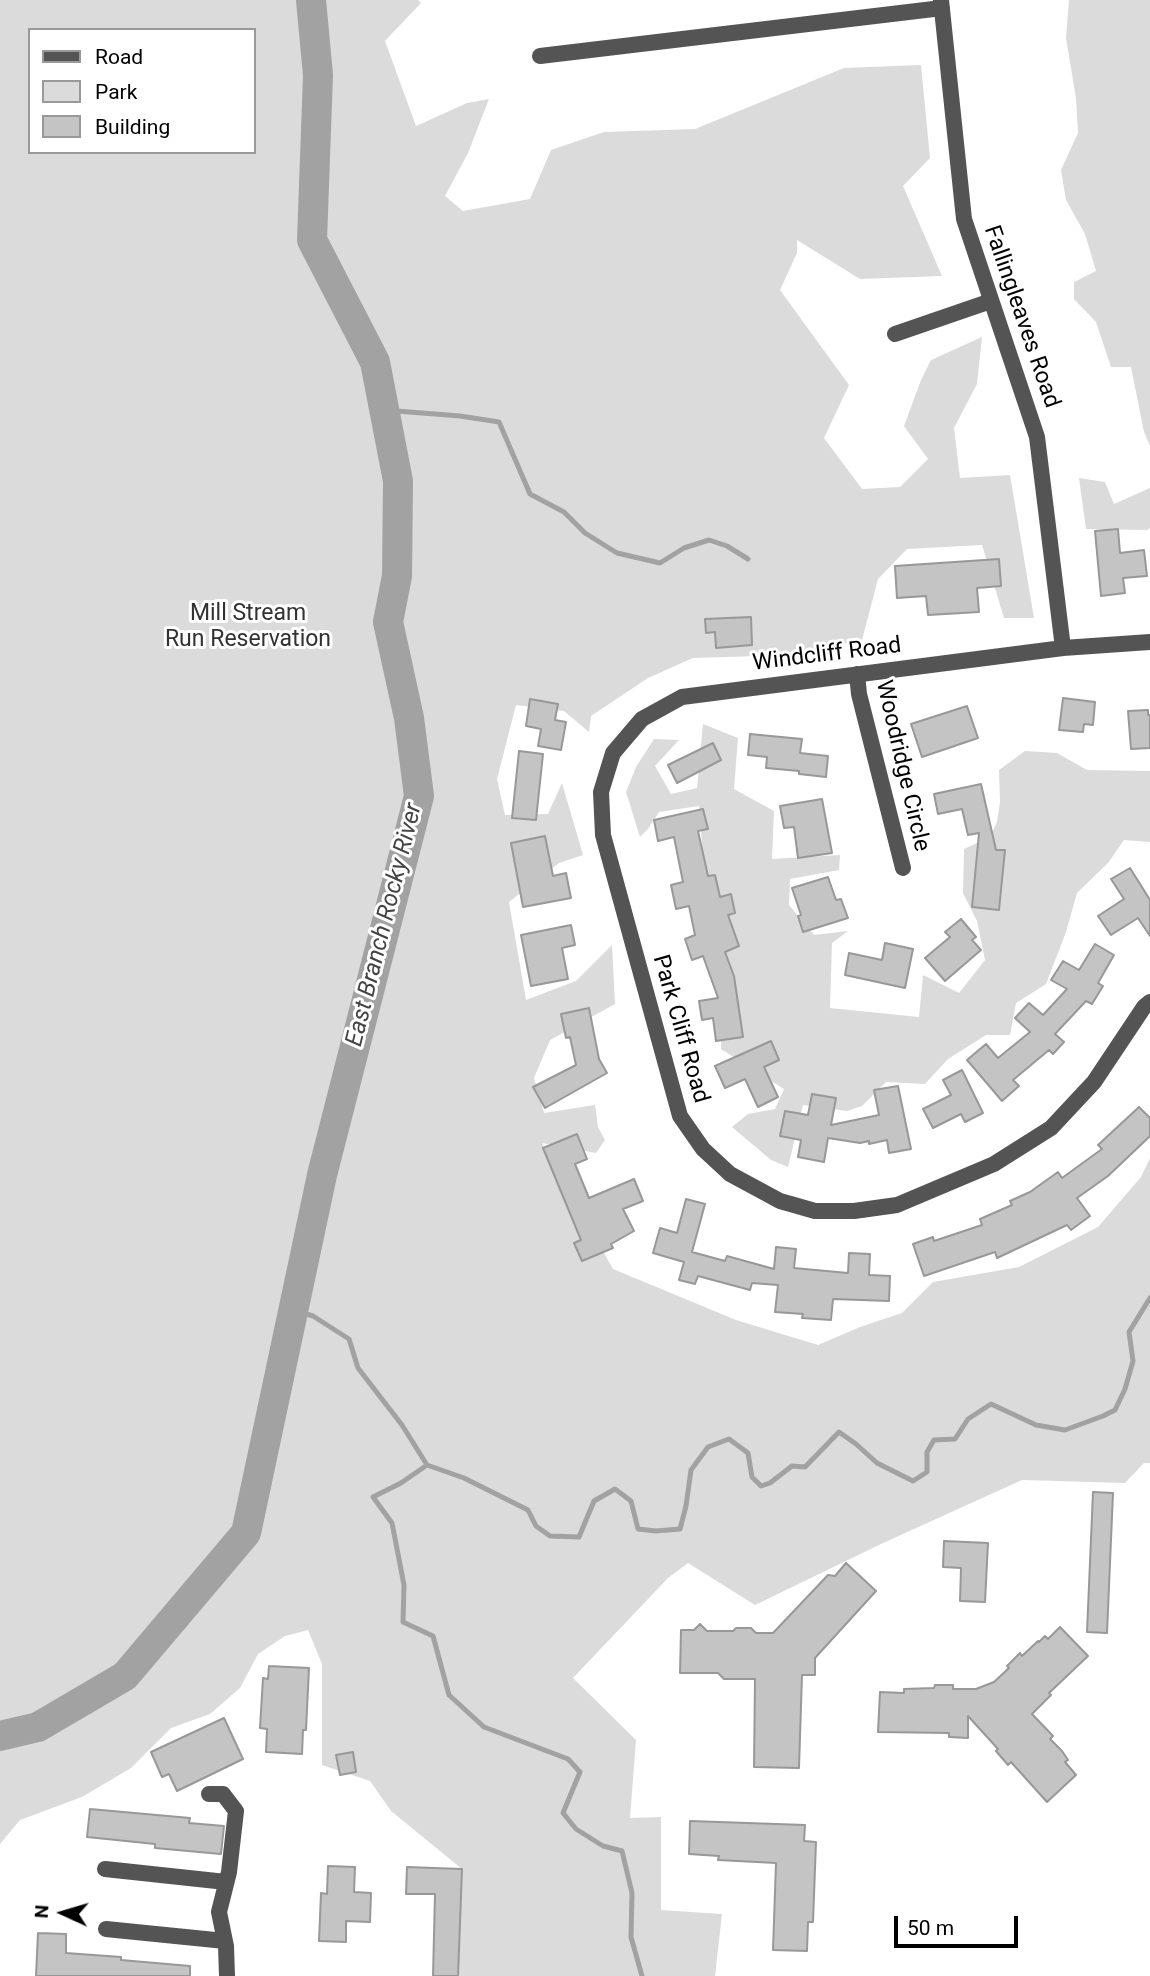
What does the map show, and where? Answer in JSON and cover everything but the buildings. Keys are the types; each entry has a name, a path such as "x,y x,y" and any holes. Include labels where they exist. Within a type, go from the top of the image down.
{"street":[{"path":"540,56 942,4"},
{"name":"Fallingleaves Road","path":"942,4 964,219 1037,437 1063,648"},
{"path":"895,334 991,301"},
{"name":"Windcliff Road","path":"603,835 601,792 613,752 642,719 682,697 1063,648 1150,642"},
{"name":"Woodridge Circle","path":"857,674 859,694 902,869"},
{"name":"Park Cliff Road","path":"603,835 680,1116 703,1149 730,1174 780,1201 815,1211 854,1211 897,1205 994,1164 1051,1128 1094,1082 1150,1002"},
{"path":"209,1794 223,1794 236,1811 219,1912 225,1941 227,1976"},
{"path":"105,1869 226,1882"},
{"path":"106,1929 225,1941"}],"green space":[{"name":"Mill Stream Run Reservation","path":"0,0 418,0 421,3 385,41 416,126 467,103 489,99 468,153 445,196 463,211 530,199 551,150 604,132 695,129 844,68 921,65 930,158 903,186 942,276 860,279 797,240 797,253 780,290 849,385 824,438 862,489 900,487 928,459 904,426 921,380 931,360 982,337 977,384 954,428 960,478 1010,475 1034,618 1004,618 982,545 907,549 878,579 862,640 791,655 693,658 648,678 591,716 589,732 564,711 516,705 497,779 505,815 548,814 562,783 583,855 559,863 509,902 526,1000 576,981 612,945 615,1004 550,1040 534,1078 544,1113 595,1105 598,1127 605,1140 596,1153 542,1143 613,1269 736,1320 818,1345 902,1313 933,1282 1019,1267 1098,1227 1141,1177 1150,1158 1150,1463 1144,1463 1125,1483 1022,1480 755,1605 688,1563 668,1578 573,1678 636,1740 630,1818 661,1817 661,1910 722,1914 715,1976 458,1976 462,1869 391,1811 370,1781 322,1765 322,1664 308,1630 285,1636 258,1654 240,1688 210,1714 171,1728 131,1768 82,1797 20,1820 0,1844"},
{"path":"1069,0 1150,0 1150,446 1144,432 1131,367 1111,367 1096,322 1074,299 1074,282 1096,271 1085,234 1066,200 1061,170 1078,133 1076,98 1066,38"},
{"path":"1079,478 1105,482 1114,504 1150,488 1150,528 1086,529"},
{"path":"703,724 738,738 734,789 774,811 772,859 840,855 839,870 790,879 789,905 814,935 848,931 832,943 830,1008 919,1017 923,975 959,993 985,960 977,921 963,893 964,849 990,837 997,822 1000,802 999,770 1025,751 1057,753 1087,770 1150,771 1150,842 1124,840 1108,863 1077,893 1066,932 1046,984 1016,1003 1010,1035 986,1035 948,1059 925,1084 886,1082 862,1106 847,1111 803,1105 788,1167 771,1160 732,1127 748,1114 775,1109 784,1089 721,1049 722,989 704,868 699,806 659,812 640,837 626,792 636,767 654,739 679,740 655,766 671,794 697,788"}],"waterway":[{"name":"East Branch Rocky River","path":"0,1736 38,1727 125,1676 246,1533 322,1175 419,796 409,718 388,622 397,576 398,481 375,362 312,240 318,75 311,0"},
{"path":"384,410 499,422 530,494 564,512 585,533 617,553 660,563 684,548 709,540 727,546 748,559"},
{"path":"427,1465 464,1478 528,1510 536,1526 550,1536 579,1537 594,1501 615,1489 631,1501 638,1529 680,1529 691,1470 708,1447 729,1439 748,1453 752,1477 761,1486 770,1483 792,1466 805,1467 839,1432 877,1463 913,1481 927,1472 927,1452 934,1440 955,1439 968,1419 991,1404 1036,1425 1065,1430 1115,1410 1125,1389 1133,1361 1129,1332 1150,1298"},
{"path":"293,1310 313,1316 349,1339 358,1368 402,1425 427,1465 401,1483 373,1497 392,1523 404,1585 403,1622 433,1636 449,1695 484,1727 568,1759 580,1772 563,1813 576,1829 603,1846 622,1851 632,1893 631,1937 642,1976"}]}
